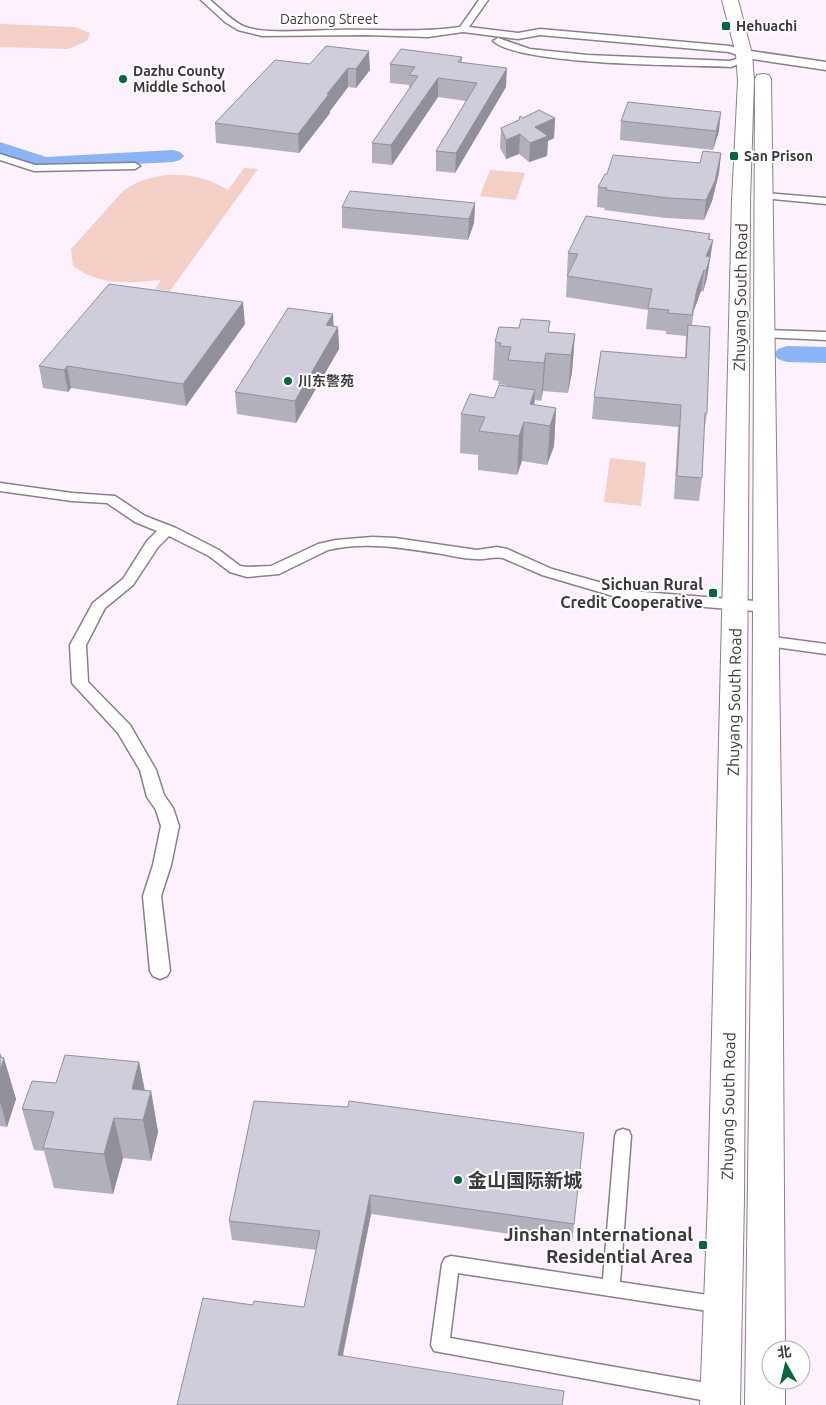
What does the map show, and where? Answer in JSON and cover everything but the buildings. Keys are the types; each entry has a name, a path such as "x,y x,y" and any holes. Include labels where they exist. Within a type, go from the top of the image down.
{"highway":[{"name":"Zhuyang South Road","path":"730,0 754,54 765,196 765,1405"},
{"name":"Zhuyang South Road","path":"720,1400 736,604 741,200 746,81 754,54"}],"main road":[{"path":"754,54 826,66"},
{"path":"754,54 826,71"}],"street":[{"name":"Dazhong Street","path":"205,0 228,20 242,28 262,33 366,32 428,34 463,29"},
{"path":"463,29 484,0"},
{"path":"463,29 529,52 587,58 731,64 754,54"},
{"path":"463,29 518,36 540,32 721,48 754,54"},
{"path":"0,157 34,168 135,166"},
{"path":"765,196 826,201"},
{"path":"765,334 826,336"},
{"path":"0,487 63,496 110,499 140,519 167,529 214,553 235,569 247,572 274,571 323,548 356,542 380,541 476,556 497,552 507,554 547,572 630,596 766,607"},
{"path":"160,971 152,896 162,864 170,826 164,808 156,796 148,770 124,729 80,683 78,645 98,606 128,582 152,544 167,529"},
{"path":"766,641 826,649"},
{"path":"611,1288 623,1136"},
{"path":"720,1400 440,1345 450,1264 723,1305"}],"shaded area":[{"path":"0,24 75,27 90,33 87,41 68,49 0,47"},
{"path":"244,168 258,169 170,291 155,289 161,280 115,282 93,277 73,266 71,249 123,191 135,184 161,176 175,175 203,179 216,183 228,190"},
{"path":"490,170 525,173 516,200 480,196"},
{"path":"610,458 646,462 641,506 604,502"}],"waterway":[{"path":"0,148 44,163 173,156"},
{"path":"787,354 826,355"}],"place":[{"name":"Hehuachi","path":"726,26"},
{"name":"Dazhu County Middle School","path":"123,79"},
{"name":"San Prison","path":"734,156"},
{"name":"川东警苑","path":"288,381"},
{"name":"Sichuan Rural Credit Cooperative","path":"713,593"},
{"name":"金山国际新城","path":"458,1180"},
{"name":"Jinshan International Residential Area","path":"703,1245"}]}
